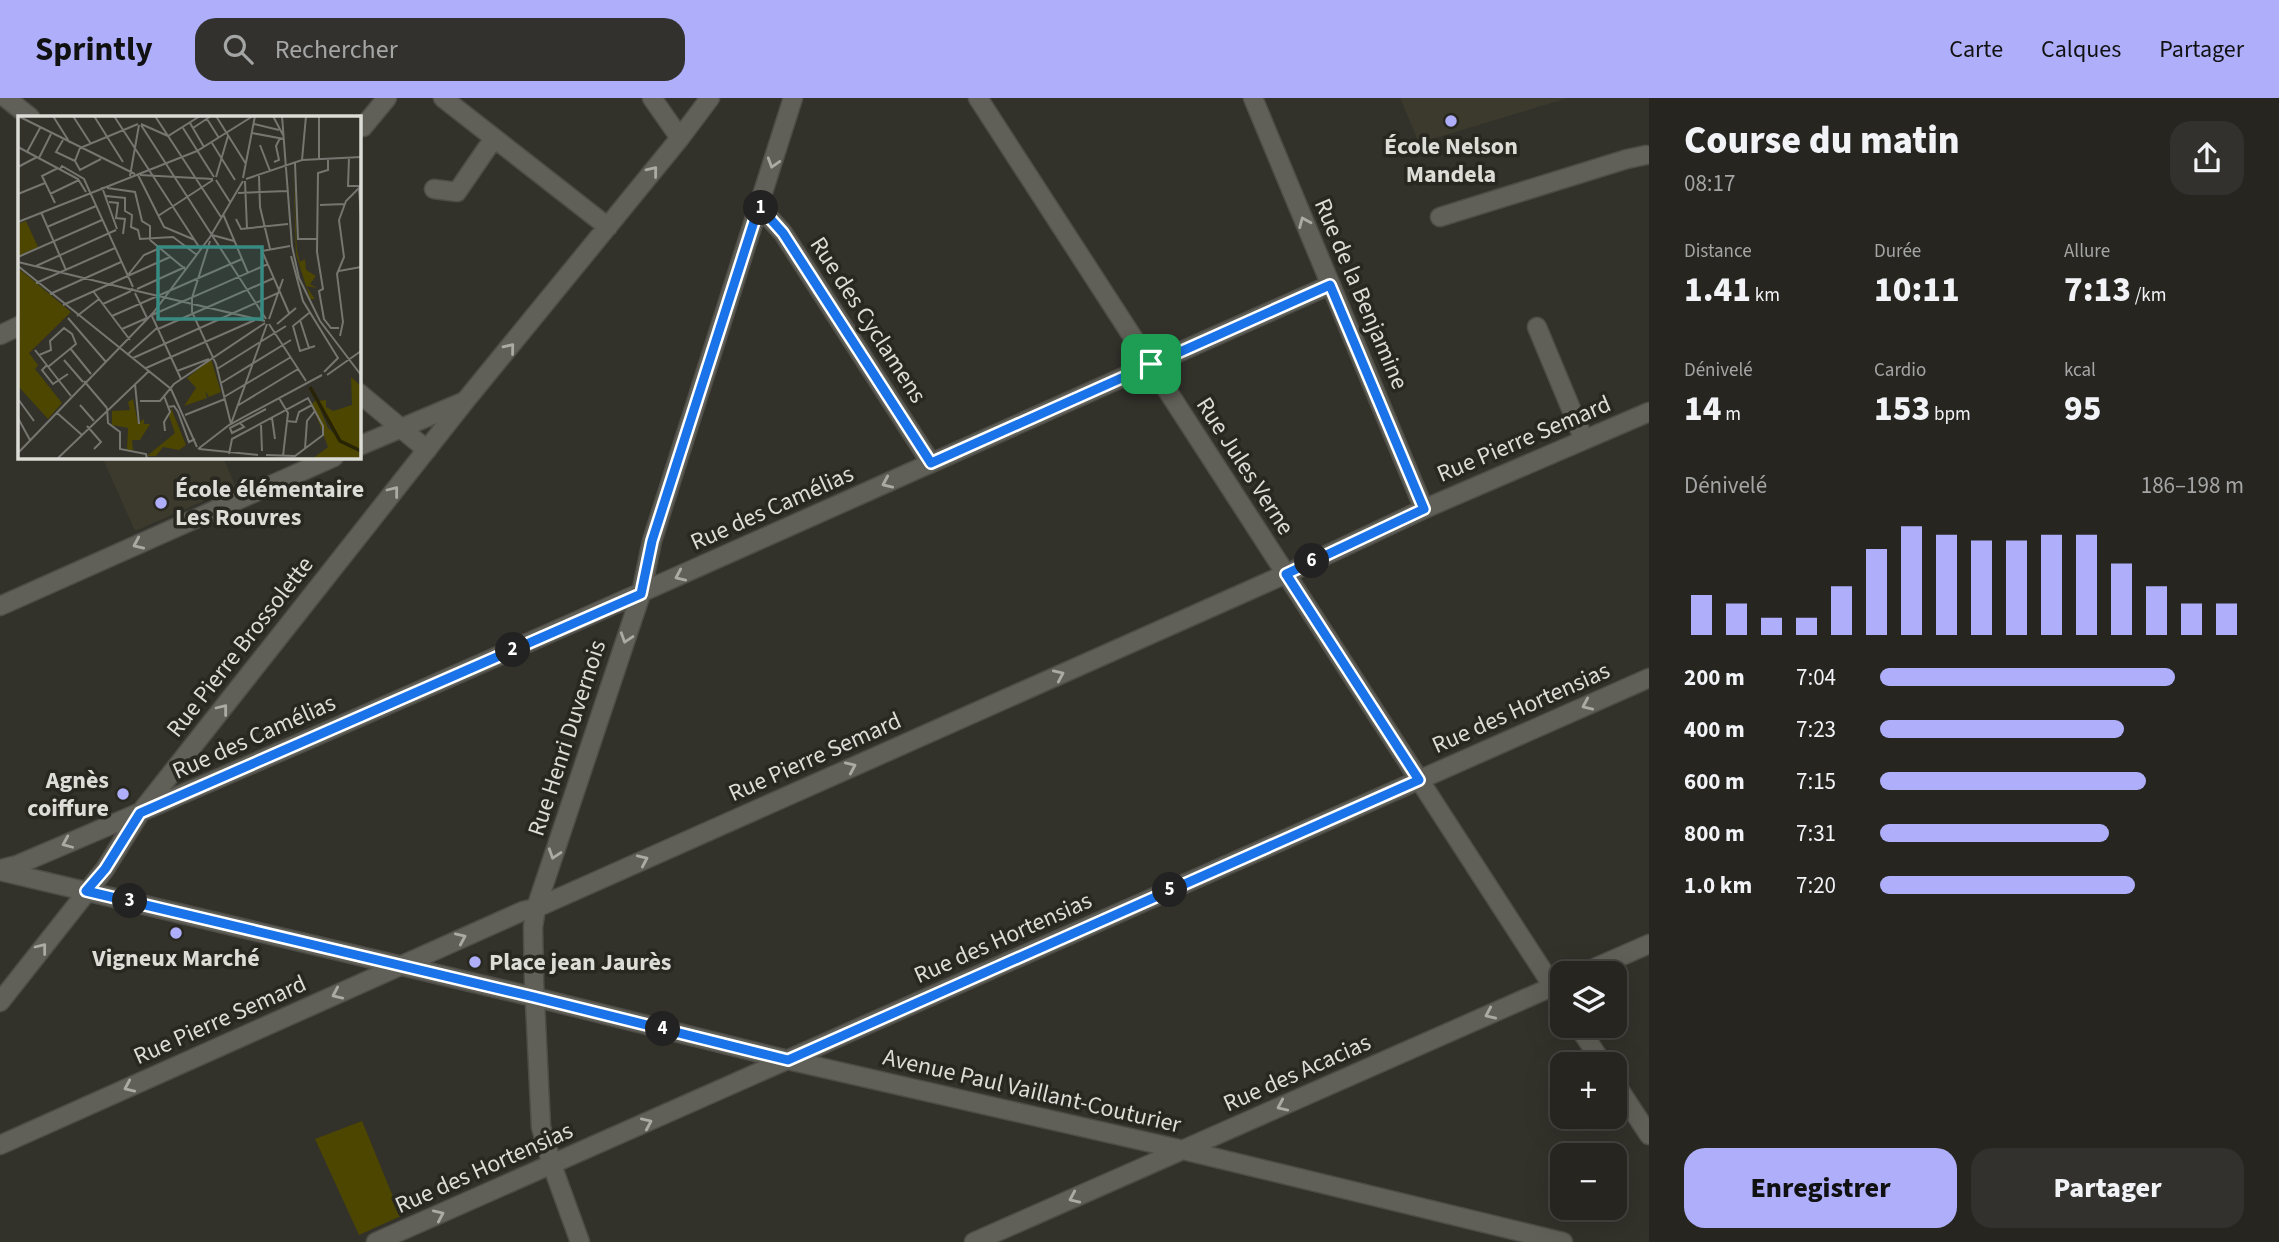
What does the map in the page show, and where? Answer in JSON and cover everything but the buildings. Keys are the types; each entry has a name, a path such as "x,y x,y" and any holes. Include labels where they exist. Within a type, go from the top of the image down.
{"street":[{"path":"360,127 363,127 387,98"},
{"path":"443,98 608,227"},
{"path":"652,98 680,138"},
{"name":"Rue Pierre Brossolette","path":"0,1002 105,869 140,813 466,400 710,98"},
{"name":"Rue Henri Duvernois","path":"580,1242 541,1127 534,997 533,927 536,908 641,594 652,541 793,98"},
{"name":"Rue Jules Verne","path":"978,98 1419,780 1550,972"},
{"name":"Rue de la Benjamine","path":"1253,98 1424,509"},
{"path":"434,189 457,192 494,138"},
{"path":"1440,217 1627,159 1648,157"},
{"name":"Rue des Cyclamens","path":"759,206 783,233 931,463"},
{"name":"Rue des Camélias","path":"0,870 140,813 641,594 1330,285"},
{"path":"0,335 18,327"},
{"path":"1537,327 1584,440"},
{"path":"360,394 427,450"},
{"path":"360,446 466,400"},
{"name":"Rue Pierre Semard","path":"0,1145 1286,574 1424,509 1649,412"},
{"path":"0,606 332,458"},
{"name":"Rue des Hortensias","path":"376,1242 1649,678"},
{"path":"177,767 179,774 194,783 242,768"},
{"name":"Avenue Paul Vaillant-Couturier","path":"0,870 788,1060 1183,1150 1563,1242"},
{"path":"1610,961 1649,944"},
{"name":"Rue des Acacias","path":"974,1242 1550,988"},
{"path":"1627,1101 1649,1135"}],"shaded area":[{"name":"École Nelson Mandela","path":"1400,98 1568,98 1419,143"},
{"name":"École élémentaire Les Rouvres","path":"102,458 223,458 236,487 135,531"},
{"path":"362,1121 401,1216 359,1235 315,1139"}],"place":[{"name":"École Nelson Mandela","path":"1451,121"},
{"name":"École élémentaire Les Rouvres","path":"161,503"},
{"name":"Agnès coiffure","path":"123,794"},
{"name":"Vigneux Marché","path":"176,933"},
{"name":"Place jean Jaurès","path":"475,962"}],"route":[{"path":"759,206 783,233 931,463 1151,364 1330,285 1424,509 1286,574 1419,780 788,1060 86,891 105,869 140,813 641,594 652,541 759,206"}]}
